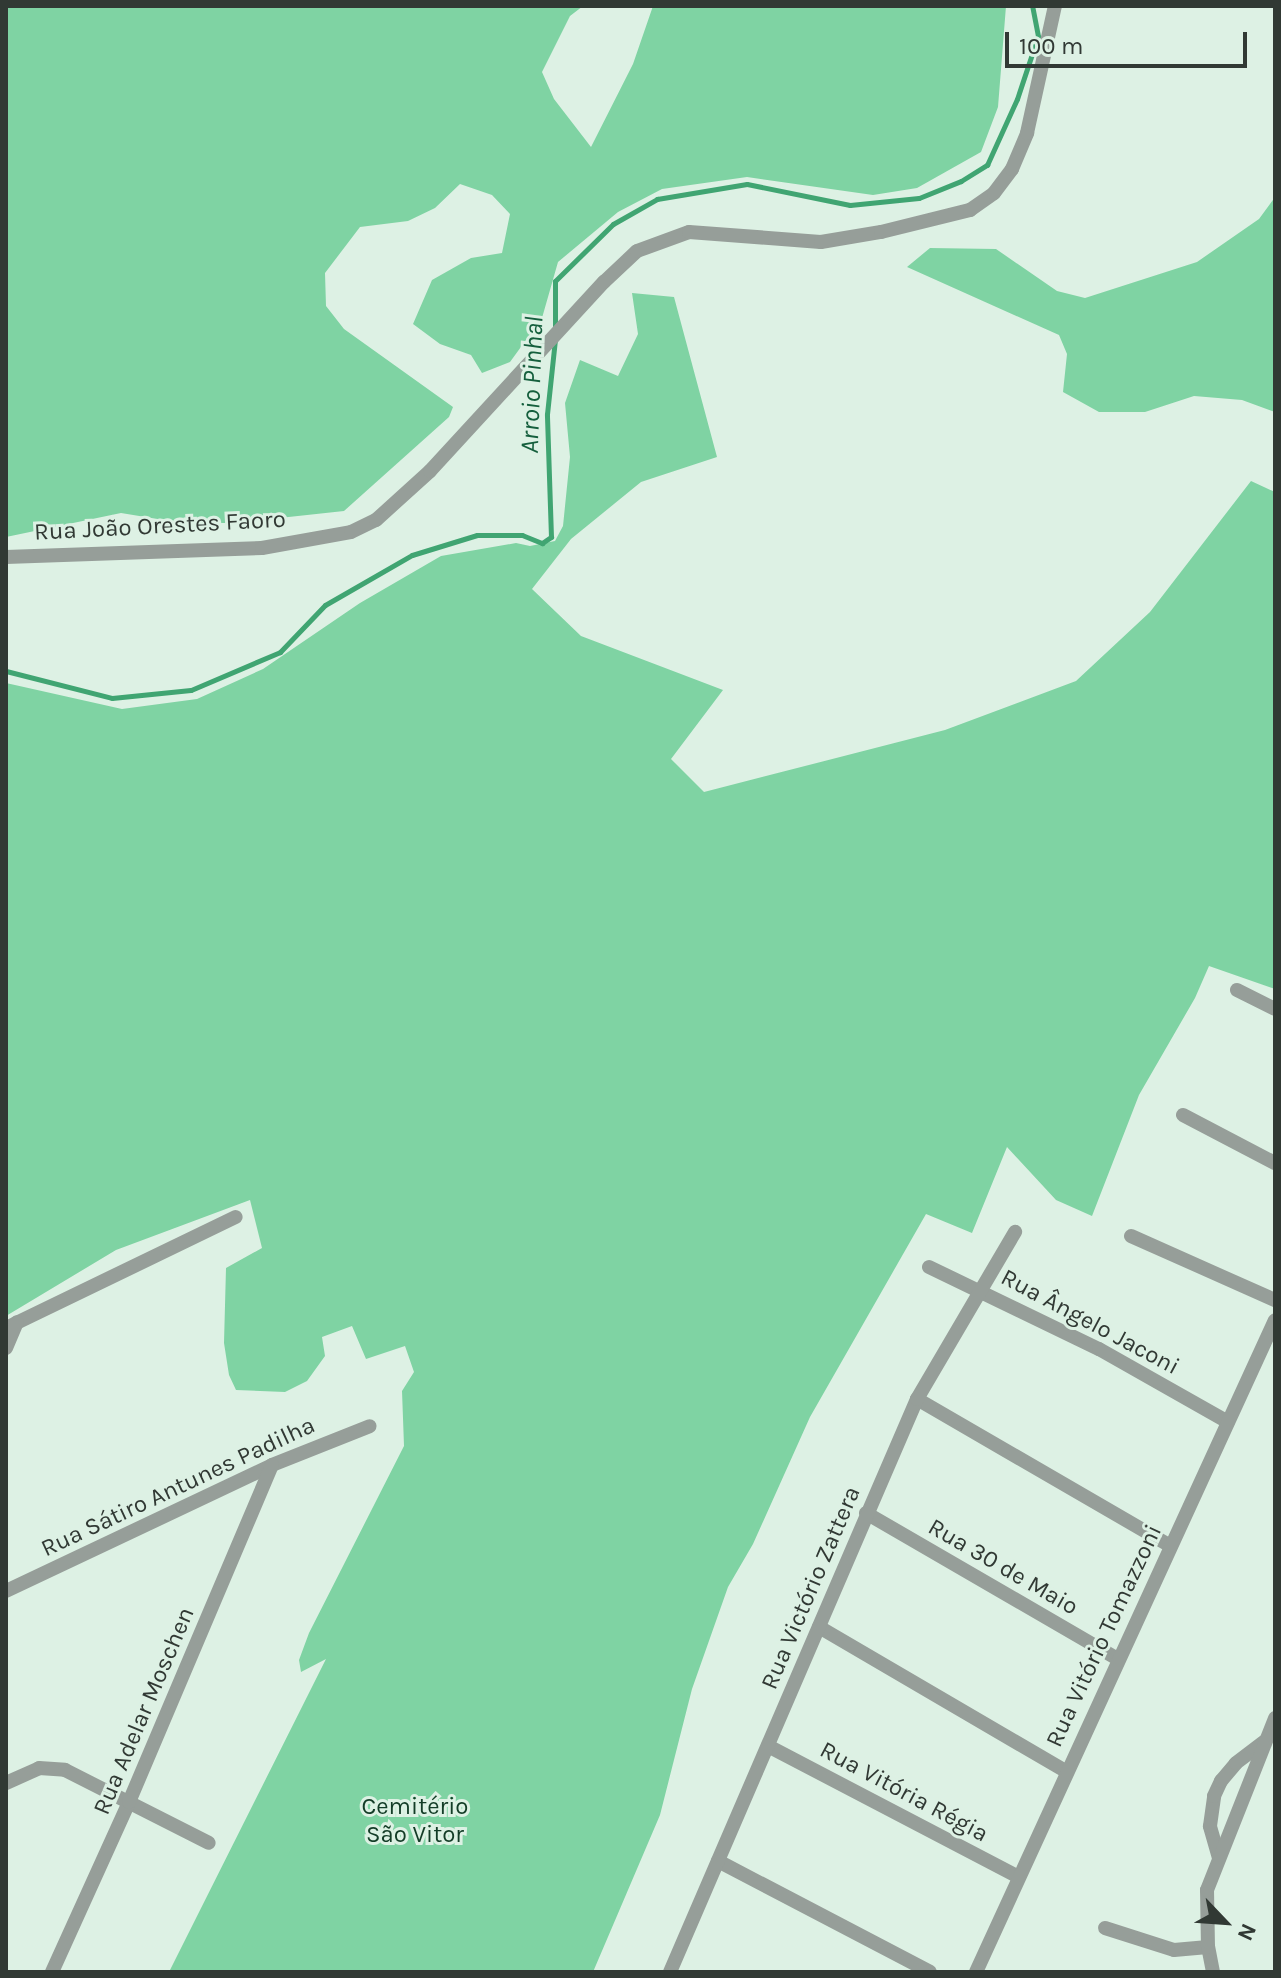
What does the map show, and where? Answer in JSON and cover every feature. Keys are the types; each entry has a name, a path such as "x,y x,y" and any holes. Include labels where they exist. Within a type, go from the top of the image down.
{"street":[{"name":"Rua João Orestes Faoro","path":"6,557 262,548 351,532 376,520 430,471 604,282 637,251 689,232 821,242 881,232 970,210 994,193 1012,169 1023,142 1055,6"},
{"path":"1237,990 1275,1009"},
{"path":"1183,1115 1275,1163"},
{"path":"6,1348 12,1325 236,1217"},
{"name":"Rua Victório Zattera","path":"670,1972 917,1399 1015,1232"},
{"path":"1131,1236 1275,1300"},
{"name":"Rua Ângelo Jaconi","path":"929,1267 982,1289 1099,1349 1228,1422"},
{"name":"Rua Vitório Tomazzoni","path":"976,1972 1169,1545 1275,1320"},
{"path":"917,1399 1169,1545"},
{"name":"Rua Sátiro Antunes Padilha","path":"6,1591 272,1465 370,1426"},
{"name":"Rua Adelar Moschen","path":"52,1972 129,1802 272,1465"},
{"name":"Rua 30 de Maio","path":"866,1513 1118,1659"},
{"path":"819,1627 1067,1772"},
{"path":"1213,1972 1208,1947 1206,1903 1219,1859 1275,1718"},
{"path":"1219,1859 1210,1826 1214,1796 1221,1781 1236,1763 1266,1740"},
{"name":"Rua Vitória Régia","path":"768,1746 1019,1877"},
{"path":"6,1783 39,1768 52,1766 209,1843"},
{"path":"718,1861 930,1972"},
{"path":"1105,1928 1174,1950 1208,1947"}],"green space":[{"path":"6,6 583,6 570,16 542,72 554,99 591,147 633,64 653,6 1006,6 998,107 981,152 917,188 873,195 747,177 662,189 618,212 558,262 542,318 510,362 482,373 471,355 440,344 413,324 432,280 471,258 502,253 510,214 492,195 460,184 435,208 408,221 360,227 325,273 326,306 344,329 453,407 449,417 344,511 233,523 182,523 121,513 6,537"},
{"path":"1275,197 1275,412 1242,400 1194,396 1145,412 1099,412 1063,392 1067,354 1059,335 907,267 930,248 996,249 1057,291 1085,298 1197,262 1259,219"},
{"name":"Cemitério São Vitor","path":"632,293 674,297 717,457 641,482 571,539 532,589 581,636 723,690 671,759 704,792 945,730 1076,681 1150,612 1251,481 1275,492 1275,989 1209,966 1195,998 1139,1095 1092,1216 1056,1200 1007,1147 972,1233 926,1214 810,1417 753,1544 728,1587 692,1689 660,1815 593,1972 169,1972 326,1659 301,1672 299,1660 309,1633 404,1446 402,1391 414,1372 405,1346 366,1359 352,1326 322,1337 325,1356 307,1381 285,1392 236,1390 229,1375 224,1343 226,1268 262,1248 250,1200 116,1250 6,1316 6,683 122,709 197,699 263,669 360,603 441,556 516,543 530,546 555,541 563,526 570,457 565,403 580,360 618,376 638,334"}],"waterway":[{"name":"Arroio Pinhal","path":"555,329 555,281 613,224 657,199 747,184 850,205 919,198 961,181 987,165 1017,99 1038,36 1032,6"},
{"name":"Arroio Pinhal","path":"6,671 112,698 191,690 280,652 325,605 412,555 477,535 522,535 542,543 551,537 547,414 555,339"}]}
